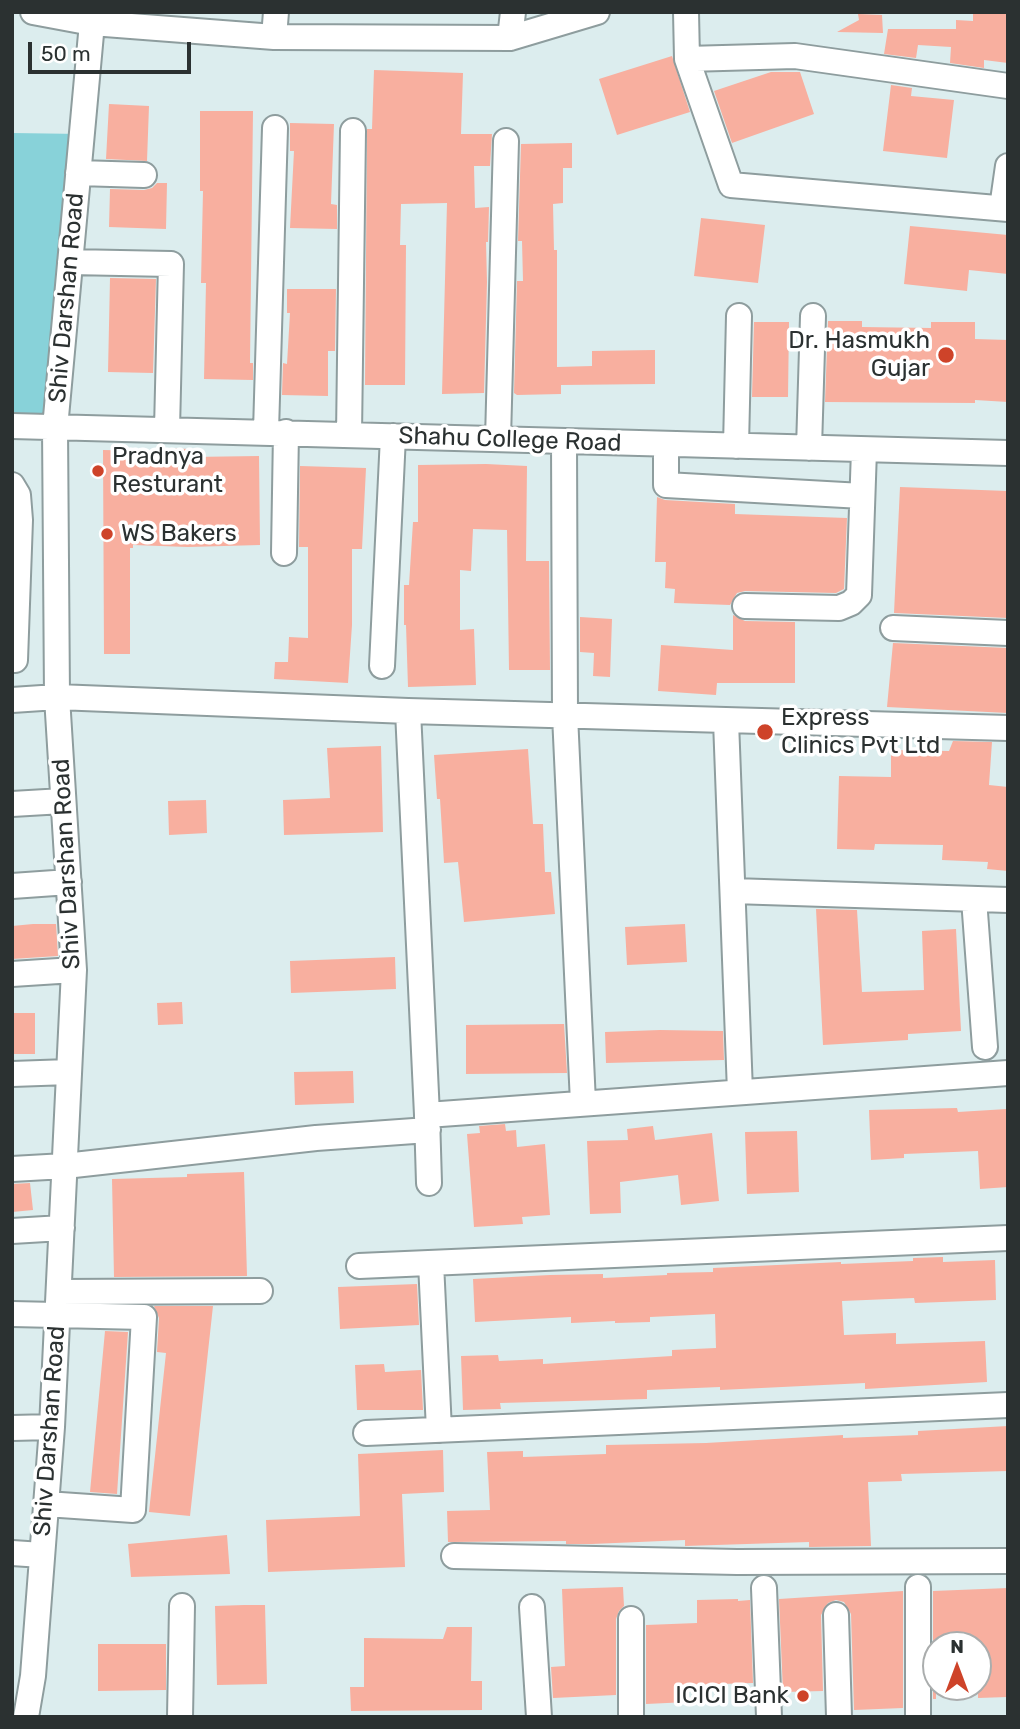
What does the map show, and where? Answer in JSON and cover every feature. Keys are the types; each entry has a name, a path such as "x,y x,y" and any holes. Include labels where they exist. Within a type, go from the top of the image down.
{"street":[{"path":"33,12 274,37 510,38 597,12"},
{"path":"274,37 276,12"},
{"path":"510,38 513,12"},
{"path":"686,12 687,59 731,186 1005,208 1008,166"},
{"name":"Shiv Darshan Road","path":"26,1717 33,1676 52,1427 74,970 57,697 55,428 92,17"},
{"path":"687,59 795,56 1008,86"},
{"path":"275,128 276,432 284,554"},
{"path":"349,435 353,131"},
{"path":"498,439 506,141"},
{"path":"78,173 144,175"},
{"path":"70,262 171,264 167,429"},
{"path":"736,446 739,316"},
{"path":"809,448 813,316"},
{"name":"Shahu College Road","path":"12,426 1008,453"},
{"path":"382,666 393,436"},
{"path":"564,441 565,715 583,1103"},
{"path":"666,444 666,485 862,496"},
{"path":"745,606 839,608 851,603 859,595 864,450"},
{"path":"12,485 18,495 20,520 15,660"},
{"path":"893,628 1008,633"},
{"path":"12,700 57,697 726,721 1008,728"},
{"path":"408,710 429,1183"},
{"path":"726,721 740,1091"},
{"path":"12,804 64,802"},
{"path":"12,886 69,882"},
{"path":"733,891 1008,900"},
{"path":"974,899 985,1047"},
{"path":"12,974 74,970"},
{"path":"12,1074 69,1072"},
{"path":"12,1169 65,1166 316,1138 583,1103 1008,1073"},
{"path":"12,1231 62,1228"},
{"path":"359,1266 1008,1238"},
{"path":"431,1263 439,1430"},
{"path":"12,1314 58,1303 260,1291"},
{"path":"46,1504 133,1510 144,1317 58,1303"},
{"path":"366,1433 1008,1405"},
{"path":"12,1428 52,1427"},
{"path":"12,1553 42,1555"},
{"path":"454,1556 737,1562 1008,1561"},
{"path":"918,1587 918,1717"},
{"path":"764,1588 769,1717"},
{"path":"180,1717 182,1605"},
{"path":"532,1607 539,1717"},
{"path":"836,1615 839,1717"},
{"path":"631,1619 631,1717"}],"shaded area":[{"path":"12,133 82,134 55,428 12,425"}],"building":[{"path":"973,12 1008,12 1008,63 984,60 984,68 950,63 951,47 918,45 916,58 884,54 888,29 956,29 956,20 973,21"},
{"path":"858,14 882,15 883,33 837,32 859,20"},
{"path":"672,56 690,112 617,135 599,79"},
{"path":"374,70 463,73 461,134 492,134 490,166 474,166 475,208 489,207 484,393 442,394 447,203 401,204 400,245 406,245 405,385 365,385 367,129 372,129"},
{"path":"771,72 800,72 814,114 732,143 714,91"},
{"path":"891,85 912,88 911,96 954,100 947,158 883,151"},
{"path":"109,104 149,106 147,161 106,159"},
{"path":"200,111 253,111 250,363 253,363 253,380 204,379 206,283 201,283 203,191 200,191"},
{"path":"290,123 334,124 331,204 337,205 337,229 290,228 294,151 290,151"},
{"path":"572,143 572,168 563,168 563,203 553,204 554,250 557,250 557,367 592,366 592,351 655,350 655,384 561,385 561,394 517,395 514,393 517,281 523,281 522,241 518,241 521,144"},
{"path":"157,183 167,183 166,229 109,227 110,189 144,190"},
{"path":"701,218 765,225 758,283 694,276"},
{"path":"910,226 1008,235 1008,274 969,270 967,291 904,284"},
{"path":"110,278 156,279 153,373 108,372"},
{"path":"287,289 336,289 335,351 328,351 328,396 282,395 283,363 287,364 290,313 287,313"},
{"path":"828,321 862,321 862,327 931,328 931,322 975,322 975,339 1008,340 1008,402 825,402"},
{"path":"754,322 789,322 788,397 752,397"},
{"path":"154,448 191,449 191,457 259,456 260,545 133,545 133,548 130,548 130,654 104,654 103,450 154,451"},
{"path":"418,465 527,466 526,561 549,561 550,670 509,670 507,530 473,529 471,571 460,570 460,630 474,629 476,685 408,687 404,585 409,585 413,522 418,522"},
{"path":"300,466 366,468 362,549 352,549 352,625 348,683 274,679 275,662 288,662 289,637 308,638 308,547 299,547"},
{"path":"900,487 1008,491 1008,618 894,613"},
{"path":"657,497 665,500 735,504 735,514 847,518 844,589 836,593 745,591 737,593 730,605 674,603 675,589 665,588 666,562 655,562"},
{"path":"733,615 745,621 795,622 795,683 717,683 716,695 658,691 661,645 733,650"},
{"path":"580,617 612,619 610,677 593,676 594,653 580,652"},
{"path":"893,643 1008,648 1008,713 887,707"},
{"path":"953,741 992,742 989,785 1008,787 1008,871 987,869 988,862 942,860 943,845 875,844 874,850 837,849 839,776 891,777 891,750 949,751"},
{"path":"381,746 383,832 284,835 283,800 330,798 327,748"},
{"path":"528,749 533,824 543,824 545,872 551,872 555,914 464,922 458,862 444,863 434,755"},
{"path":"206,800 207,833 169,835 168,801"},
{"path":"816,909 857,910 862,992 924,990 922,931 956,929 961,1031 908,1034 908,1040 823,1045"},
{"path":"56,924 58,956 12,959 12,926"},
{"path":"685,924 687,962 627,965 625,927"},
{"path":"395,957 396,989 291,993 290,961"},
{"path":"182,1002 183,1024 158,1025 157,1003"},
{"path":"12,1013 35,1013 35,1054 12,1054"},
{"path":"564,1024 567,1073 466,1074 466,1025"},
{"path":"723,1031 724,1060 606,1063 605,1032"},
{"path":"353,1071 354,1103 295,1105 294,1072"},
{"path":"957,1108 958,1112 1007,1109 1008,1187 980,1189 978,1151 904,1154 904,1158 871,1160 869,1110"},
{"path":"505,1124 506,1131 516,1130 517,1147 545,1144 550,1215 522,1217 523,1224 474,1227 467,1134 480,1133 479,1126"},
{"path":"653,1126 655,1140 712,1133 719,1201 681,1205 678,1175 620,1182 621,1213 590,1214 587,1141 628,1140 627,1129"},
{"path":"797,1131 799,1192 747,1194 745,1132"},
{"path":"244,1172 247,1276 114,1277 112,1179"},
{"path":"30,1183 33,1210 12,1212 12,1184"},
{"path":"943,1257 943,1262 995,1260 996,1300 915,1303 914,1298 842,1301 844,1335 896,1333 896,1344 985,1341 987,1382 865,1389 865,1383 720,1390 720,1387 647,1390 647,1399 500,1403 501,1409 463,1410 461,1356 498,1355 499,1361 543,1359 543,1364 672,1356 672,1350 716,1348 715,1314 650,1317 650,1322 571,1323 571,1317 475,1322 473,1279 603,1274 603,1278 713,1272 713,1268 913,1261 913,1258"},
{"path":"417,1284 419,1325 340,1329 338,1287"},
{"path":"154,1306 213,1306 190,1516 149,1512 166,1353 157,1352 159,1318"},
{"path":"105,1331 128,1332 117,1494 90,1492"},
{"path":"384,1364 385,1372 421,1370 423,1410 357,1410 355,1365"},
{"path":"1008,1426 1008,1471 901,1474 902,1481 868,1482 871,1546 809,1547 809,1542 685,1546 685,1540 592,1544 566,1544 566,1541 448,1542 447,1511 490,1510 487,1452 523,1451 523,1457 606,1454 606,1445 706,1443 843,1435 843,1438 918,1435 918,1431"},
{"path":"443,1450 444,1492 402,1494 405,1567 268,1572 266,1520 360,1516 358,1454"},
{"path":"227,1535 230,1574 131,1577 128,1544"},
{"path":"623,1587 624,1606 616,1619 616,1695 553,1698 551,1667 565,1666 562,1589"},
{"path":"1008,1588 1008,1697 992,1698 992,1631 933,1631 933,1591"},
{"path":"903,1591 903,1708 854,1710 851,1614 844,1602 836,1600 828,1603 821,1615 823,1691 783,1692 779,1599"},
{"path":"697,1600 750,1600 753,1683 688,1685 688,1702 646,1704 646,1625 697,1623"},
{"path":"265,1605 267,1684 217,1685 215,1606"},
{"path":"447,1627 472,1627 471,1681 482,1681 482,1710 351,1711 350,1687 364,1687 364,1638 443,1639"},
{"path":"98,1644 166,1644 166,1690 98,1691"}],"place":[{"name":"Dr. Hasmukh Gujar","path":"946,355"},
{"name":"Pradnya Resturant","path":"98,471"},
{"name":"WS Bakers","path":"107,534"},
{"name":"Express Clinics Pvt Ltd","path":"765,732"},
{"name":"ICICI Bank","path":"803,1696"}]}
